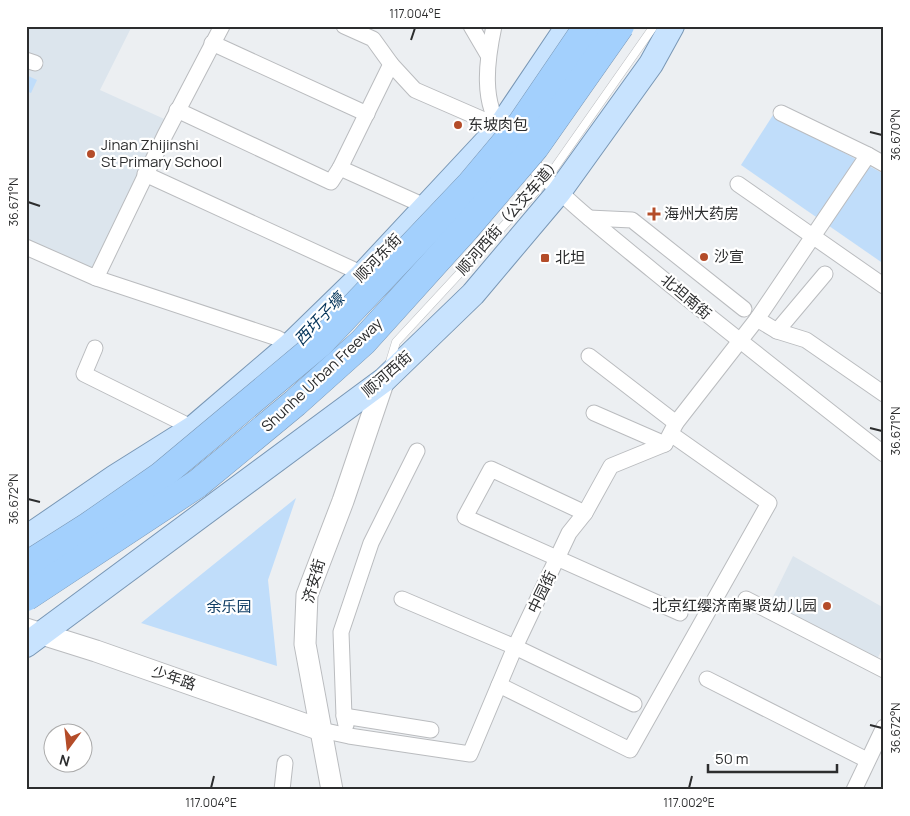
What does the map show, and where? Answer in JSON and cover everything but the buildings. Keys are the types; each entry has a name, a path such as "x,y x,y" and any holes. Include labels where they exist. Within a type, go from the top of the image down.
{"highway":[{"name":"Shunhe Urban Freeway","path":"26,566 89,526 161,476 319,344 470,185 522,123 588,26"},
{"name":"Shunhe Urban Freeway","path":"26,597 196,484 295,404 363,342 466,228 535,147 620,26"}],"main road":[{"name":"顺河东街","path":"26,538 115,477 193,428 290,345 363,274 500,127 568,26"},
{"name":"顺河西街","path":"32,636 384,380 474,294 552,186 651,64 672,26"},
{"name":"济安街","path":"332,790 305,644 307,595 343,501 384,380"},
{"name":"少年路","path":"32,636 321,730"}],"street":[{"path":"96,278 177,110 222,26"},
{"path":"344,26 373,39 391,64 415,90 500,127"},
{"path":"471,26 488,56"},
{"path":"494,26 488,56 488,89 495,120 500,127"},
{"path":"212,43 367,114"},
{"path":"177,110 332,182 391,64"},
{"path":"781,113 884,164"},
{"name":"北坦南街","path":"500,127 552,186 589,218 740,342 884,454"},
{"name":"中园街","path":"321,730 470,754 515,647 570,533 586,513 611,466 670,434 757,319 868,155"},
{"path":"340,168 427,207"},
{"path":"145,174 363,274"},
{"path":"738,184 884,286"},
{"path":"589,218 632,220 744,309"},
{"path":"26,248 96,278 277,338 290,345"},
{"path":"777,331 825,274"},
{"path":"757,319 777,331 806,340 884,394"},
{"path":"95,348 84,374 193,428"},
{"path":"499,685 630,750 769,503 670,434 589,356"},
{"path":"594,413 670,434"},
{"path":"349,736 344,716 341,632 371,543 417,451"},
{"path":"586,513 492,469 465,517 680,613"},
{"path":"402,599 515,647 634,704"},
{"path":"746,599 884,670"},
{"path":"707,679 867,760"},
{"path":"344,716 431,730"},
{"path":"854,790 884,727"},
{"path":"282,790 285,763"}],"lane":[{"name":"顺河西街（公交车道）","path":"552,186 654,26"}],"shaded area":[{"name":"Jinan Zhijinshi St Primary School","path":"26,26 132,26 100,90 171,122 96,278 26,247"},
{"name":"北京红缨济南聚贤幼儿园","path":"793,556 884,608 884,646 877,659 770,603"}],"green space":[{"path":"26,75 37,80 31,93 26,91"},
{"path":"773,115 884,174 884,264 741,165"},
{"name":"余乐园","path":"296,498 268,580 277,666 141,623"}],"place":[{"name":"东坡肉包","path":"458,125"},
{"name":"Jinan Zhijinshi St Primary School","path":"91,154"},
{"name":"海州大药房","path":"654,214"},
{"name":"沙宣","path":"704,257"},
{"name":"北坦","path":"545,258"},
{"name":"北京红缨济南聚贤幼儿园","path":"827,606"}],"water label":[{"name":"西圩子壕","path":"319,319"}]}
